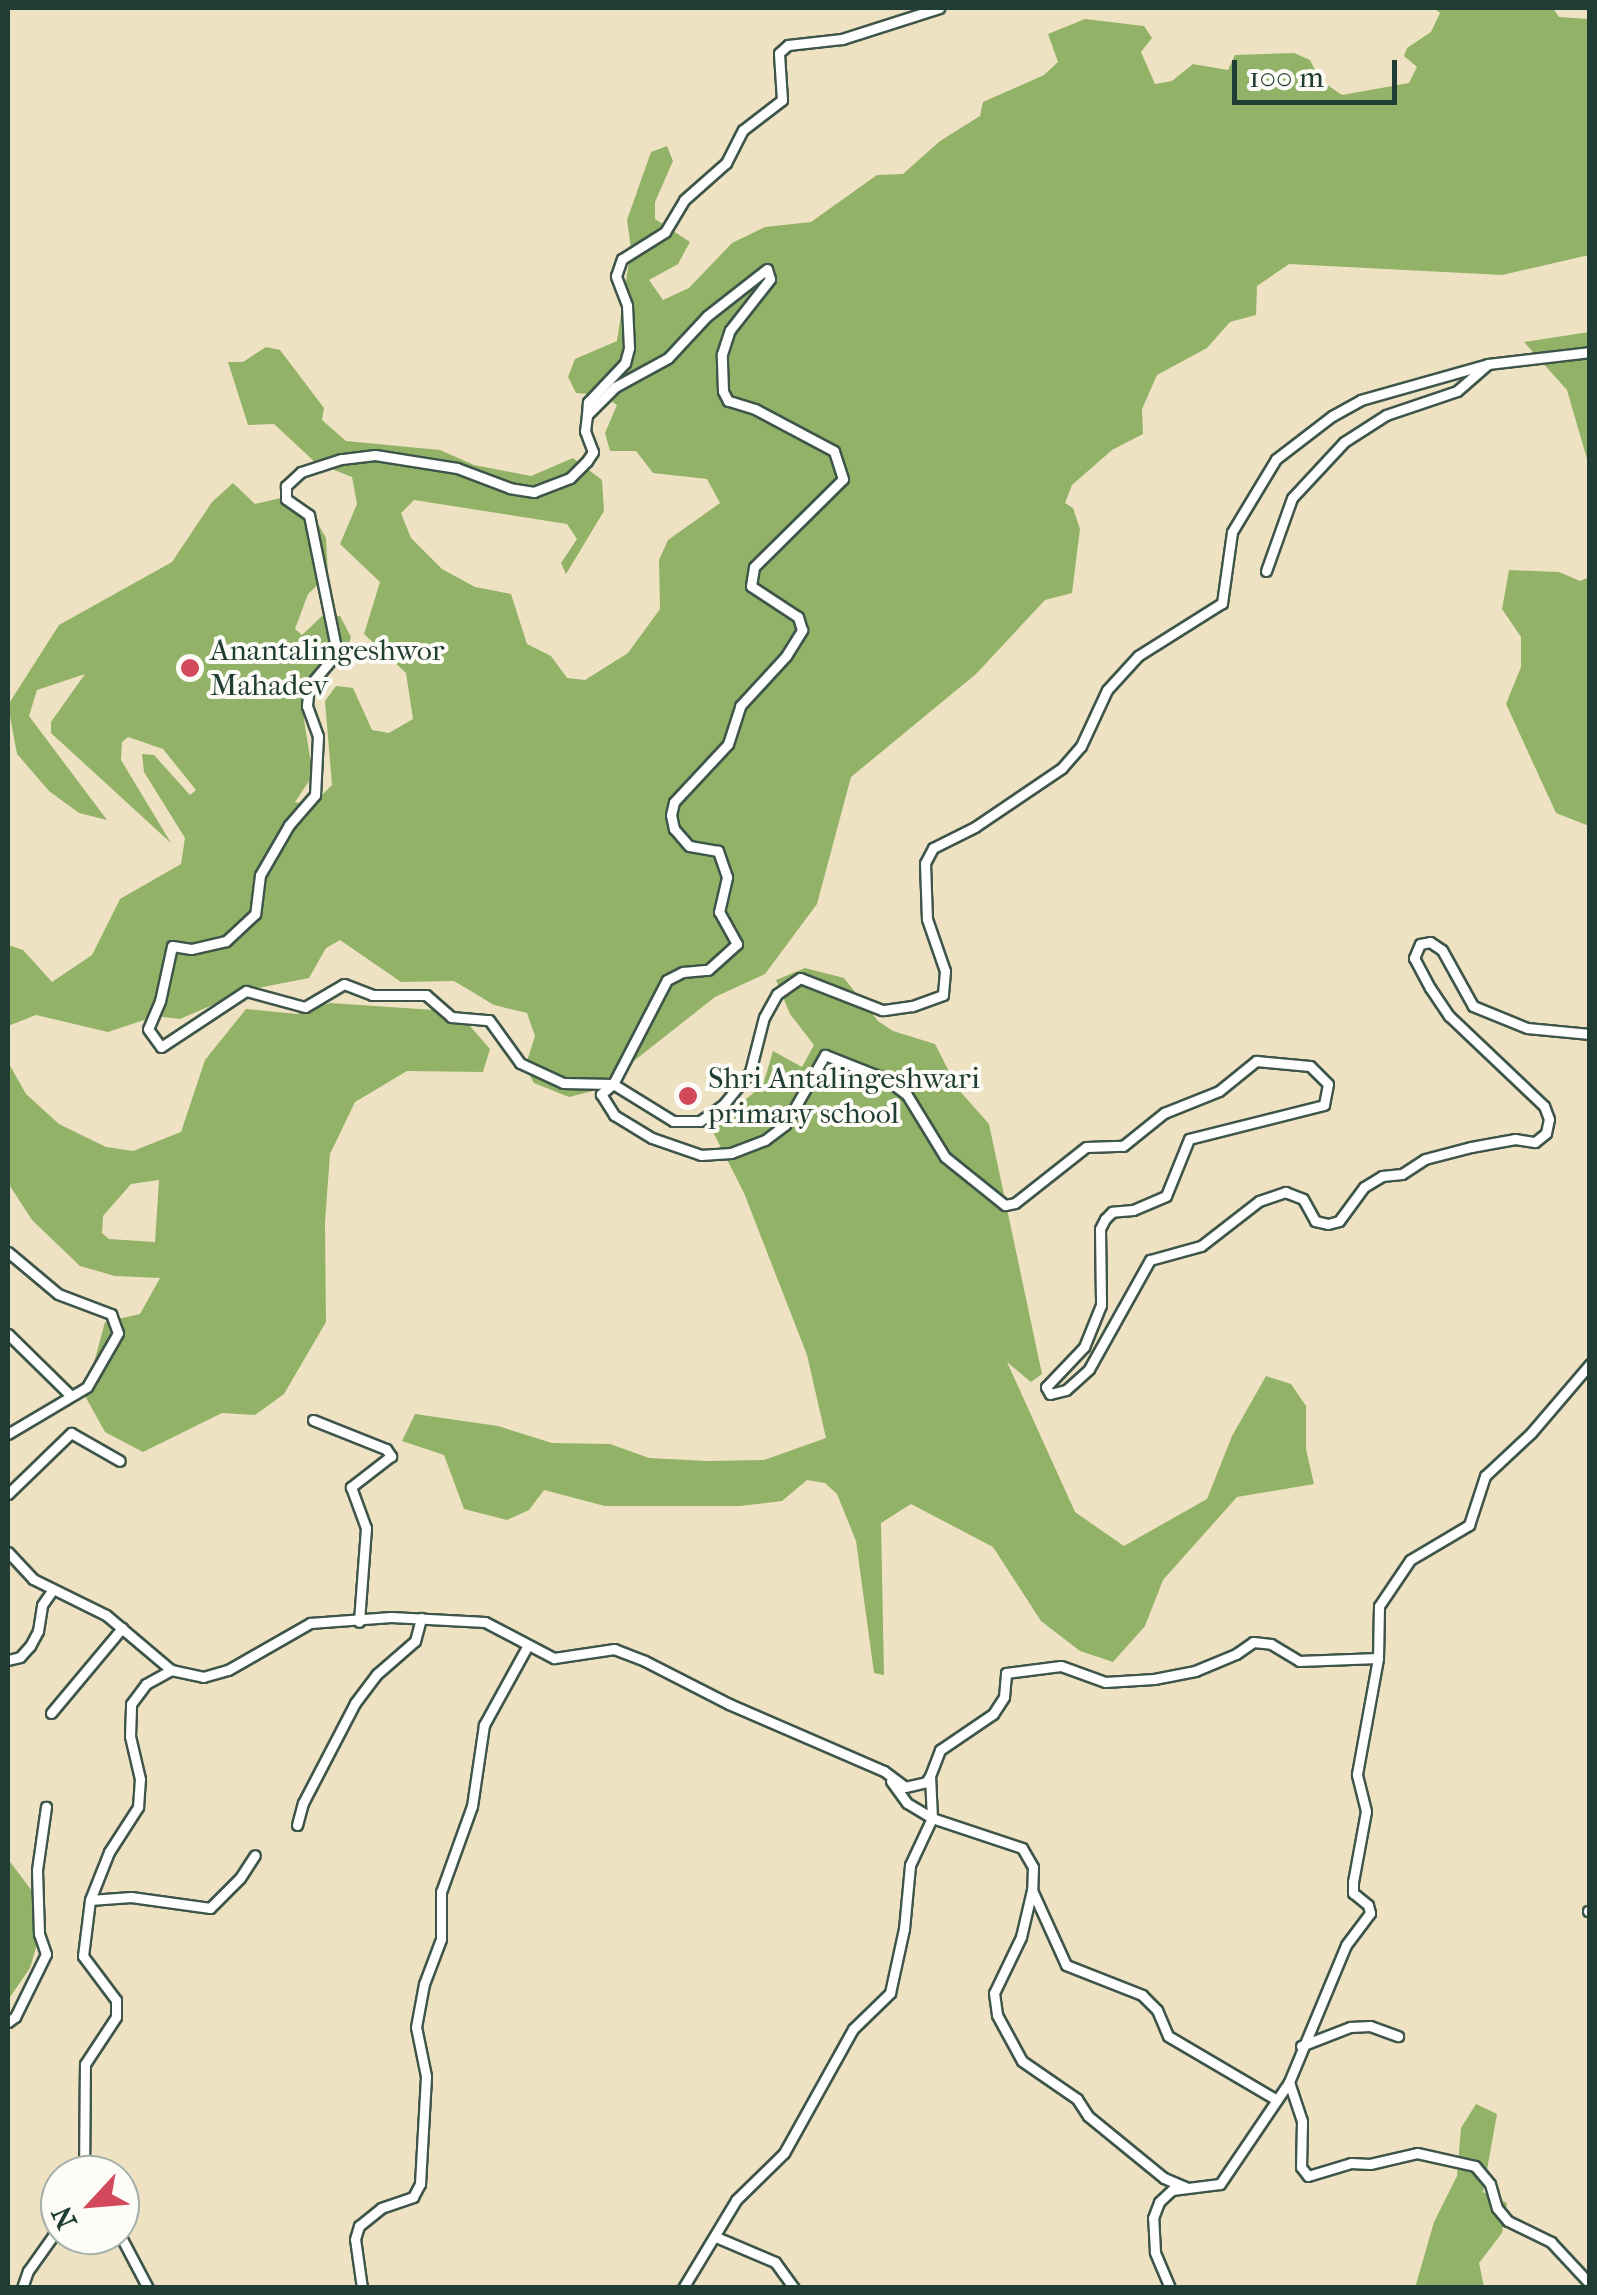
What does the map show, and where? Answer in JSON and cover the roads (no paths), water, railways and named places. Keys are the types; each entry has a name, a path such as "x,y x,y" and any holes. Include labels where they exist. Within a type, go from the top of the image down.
{"street":[{"path":"939,8 842,39 788,46 779,53 782,100 743,130 726,162 684,200 665,232 622,260 616,276 628,306 630,348 625,363 588,402 586,432 593,452 570,478 534,492 510,488 458,468 376,456 341,460 301,472 286,486 286,499 309,515 337,652 310,686 307,706 318,736 315,795 289,825 260,876 255,914 226,941 191,948 172,946 160,1001 148,1029 161,1047 246,992 305,1007 344,984 372,994 426,994 450,1017 488,1020 520,1063 563,1083 613,1084 672,1121 700,1120 723,1105 750,1072 764,1018 777,994 800,978 882,1010 912,1006 943,994 944,971 927,919 925,863 932,848 974,827 1062,768 1081,746 1107,690 1138,656 1222,603 1232,532 1276,458 1332,416 1361,400 1488,364 1590,352"},
{"path":"587,415 615,387 668,358 707,316 767,268 770,279 730,330 722,354 723,392 728,402 756,409 834,451 842,479 754,567 751,586 798,617 802,630 786,656 740,706 728,744 674,802 674,829 689,846 718,851 727,877 718,912 738,944 708,970 683,972 667,980 613,1084 601,1094 614,1115 652,1138 701,1155 731,1153 765,1140 784,1125 825,1056 886,1078 907,1095 945,1157 1006,1204 1015,1203 1086,1147 1122,1146 1164,1113 1220,1091 1256,1062 1310,1066 1328,1084 1324,1105 1189,1140 1166,1196 1133,1210 1112,1212 1100,1229 1102,1305 1084,1347 1046,1388 1050,1394 1066,1390 1089,1370 1150,1260 1202,1246 1259,1201 1285,1192 1303,1199 1315,1221 1328,1224 1339,1221 1364,1187 1382,1176 1402,1174 1425,1159 1471,1147 1514,1139 1535,1142 1546,1132 1549,1119 1544,1106 1450,1016 1430,988 1414,958 1420,944 1430,942 1442,950 1473,1006 1527,1028 1590,1034"},
{"path":"1266,571 1292,498 1344,442 1386,414 1457,391 1488,364"},
{"path":"8,1252 58,1294 111,1314 118,1333 88,1386 8,1434"},
{"path":"8,1334 70,1395"},
{"path":"1170,2288 1155,2252 1153,2218 1167,2194 1220,2184 1288,2082 1346,1945 1370,1914 1368,1905 1353,1893 1353,1882 1366,1810 1357,1774 1378,1658 1379,1606 1410,1560 1469,1525 1484,1476 1531,1433 1590,1364"},
{"path":"314,1420 386,1449 392,1456 351,1487 366,1528 359,1622"},
{"path":"8,1494 71,1433 120,1462"},
{"path":"8,1552 33,1579 122,1628 171,1670 203,1677 228,1670 310,1622 421,1618 484,1622 554,1658 614,1649 884,1771 905,1787 926,1782 940,1750 993,1714 1004,1697 1006,1673 1061,1666 1105,1682 1154,1678 1195,1671 1236,1654 1252,1642 1271,1644 1299,1661 1378,1658"},
{"path":"8,1660 20,1656 30,1646 42,1606 53,1589"},
{"path":"297,1825 303,1803 345,1719 368,1684 415,1641 421,1618"},
{"path":"51,1712 122,1628"},
{"path":"362,2288 355,2238 358,2226 380,2208 413,2197 420,2184 426,2076 416,2026 424,1984 441,1939 440,1892 472,1806 484,1725 528,1645"},
{"path":"86,2155 84,2064 116,2018 116,2000 83,1956 90,1900 109,1852 138,1807 140,1779 130,1736 131,1704 146,1684 171,1670"},
{"path":"884,1771 907,1804 932,1818 1022,1848 1033,1867 1032,1890 1021,1938 994,1994 997,2015 1022,2061 1077,2099 1088,2116 1164,2178 1186,2188"},
{"path":"684,2288 736,2200 784,2153 853,2030 890,1994 904,1929 910,1866 932,1818 930,1776"},
{"path":"8,2022 15,2017 46,1954 39,1934 37,1870 46,1807"},
{"path":"90,1900 131,1897 210,1908 240,1878 255,1855"},
{"path":"1032,1890 1066,1965 1142,1996 1157,2010 1168,2036 1277,2100"},
{"path":"1300,2047 1350,2027 1370,2026 1398,2036"},
{"path":"1288,2082 1302,2121 1301,2167 1308,2176 1351,2163 1370,2164 1417,2153 1475,2166 1490,2184 1497,2208 1508,2221 1551,2242 1590,2284"},
{"path":"716,2237 775,2262 794,2288"},
{"path":"22,2288 28,2270 40,2254"},
{"path":"131,2255 148,2288"}],"place":[{"name":"Anantalingeshwor Mahadev","path":"190,668"},
{"name":"Shri Antalingeshwari primary school","path":"688,1096"}]}
